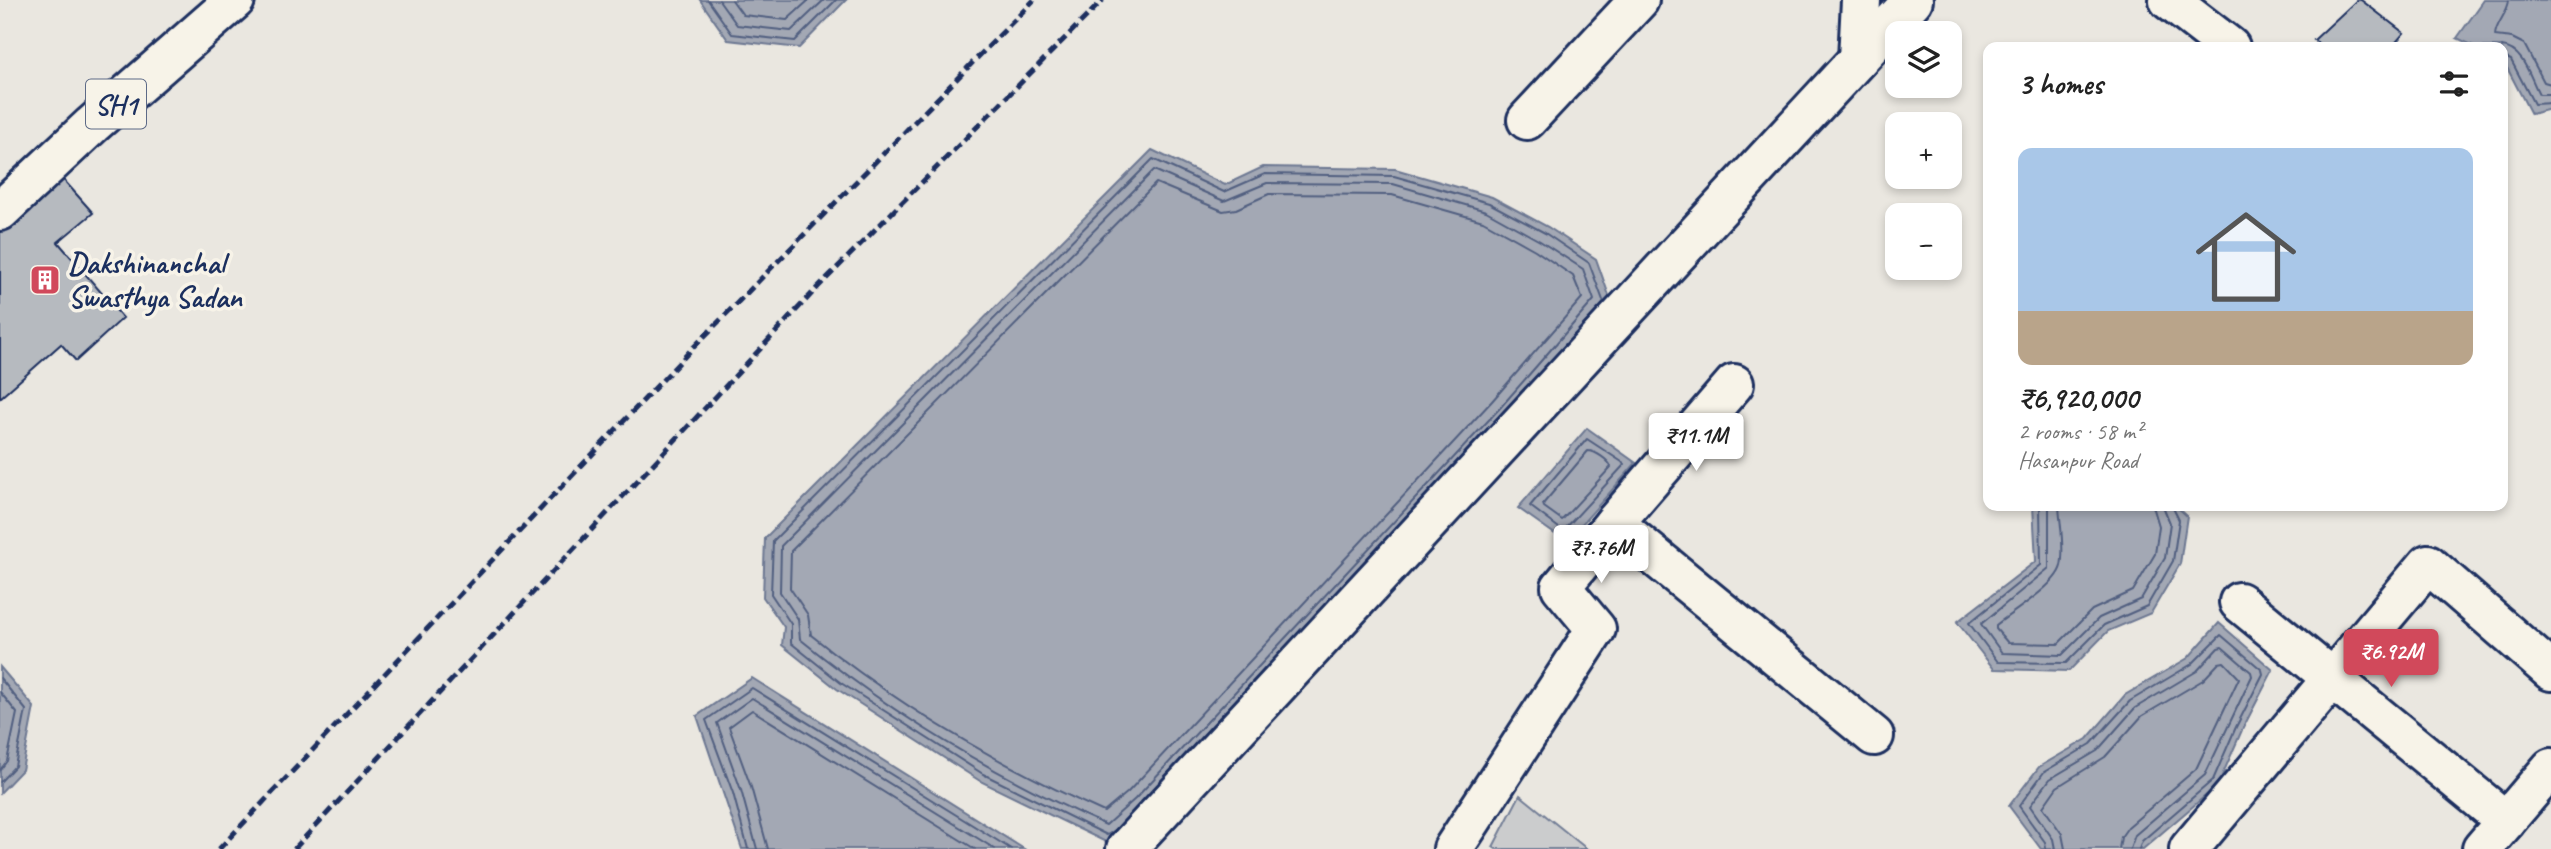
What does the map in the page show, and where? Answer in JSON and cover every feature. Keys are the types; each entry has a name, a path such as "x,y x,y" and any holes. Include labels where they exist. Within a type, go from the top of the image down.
{"street":[{"name":"SH1","path":"0,211 92,125 235,0"},
{"path":"1527,120 1639,0"},
{"path":"1858,59 1861,0"},
{"path":"1126,849 1913,0"},
{"path":"2169,0 2224,42"},
{"path":"1453,849 1596,629 1561,587 1734,384"},
{"path":"1614,523 1874,736"},
{"path":"2189,849 2428,564 2551,671"},
{"path":"2239,602 2332,678 2494,835 2551,768"}],"shaded area":[{"path":"1520,795 1587,849 1493,847"}],"water":[{"path":"700,0 846,0 799,48 728,40"},
{"path":"2484,0 2551,0 2551,109 2531,114 2508,70 2508,42 2465,42 2457,38"},
{"path":"1152,150 1225,185 1263,167 1395,169 1492,197 1548,227 1596,259 1612,304 1110,844 980,781 837,689 782,645 784,627 763,597 765,538"},
{"path":"1587,428 1636,463 1566,542 1518,508"},
{"path":"2033,511 2182,511 2187,516 2180,564 2151,613 2108,631 2069,671 1994,669 1957,622 2036,561"},
{"path":"2219,623 2273,670 2218,785 2143,849 2041,849 2009,806 2039,767 2087,739 2125,695 2188,658"},
{"path":"0,667 34,707 22,770 0,793"},
{"path":"752,678 1024,849 742,849 697,716"}],"building":[{"path":"2357,0 2361,0 2404,33 2396,42 2314,40"},
{"name":"Dakshinanchal Swasthya Sadan","path":"54,169 93,213 58,242 123,318 76,361 61,344 0,398 0,216"}],"railway":[{"path":"219,849 690,351 1034,0"},
{"path":"294,849 818,287 1103,0"}],"place":[{"name":"Dakshinanchal Swasthya Sadan","path":"45,280"}]}
